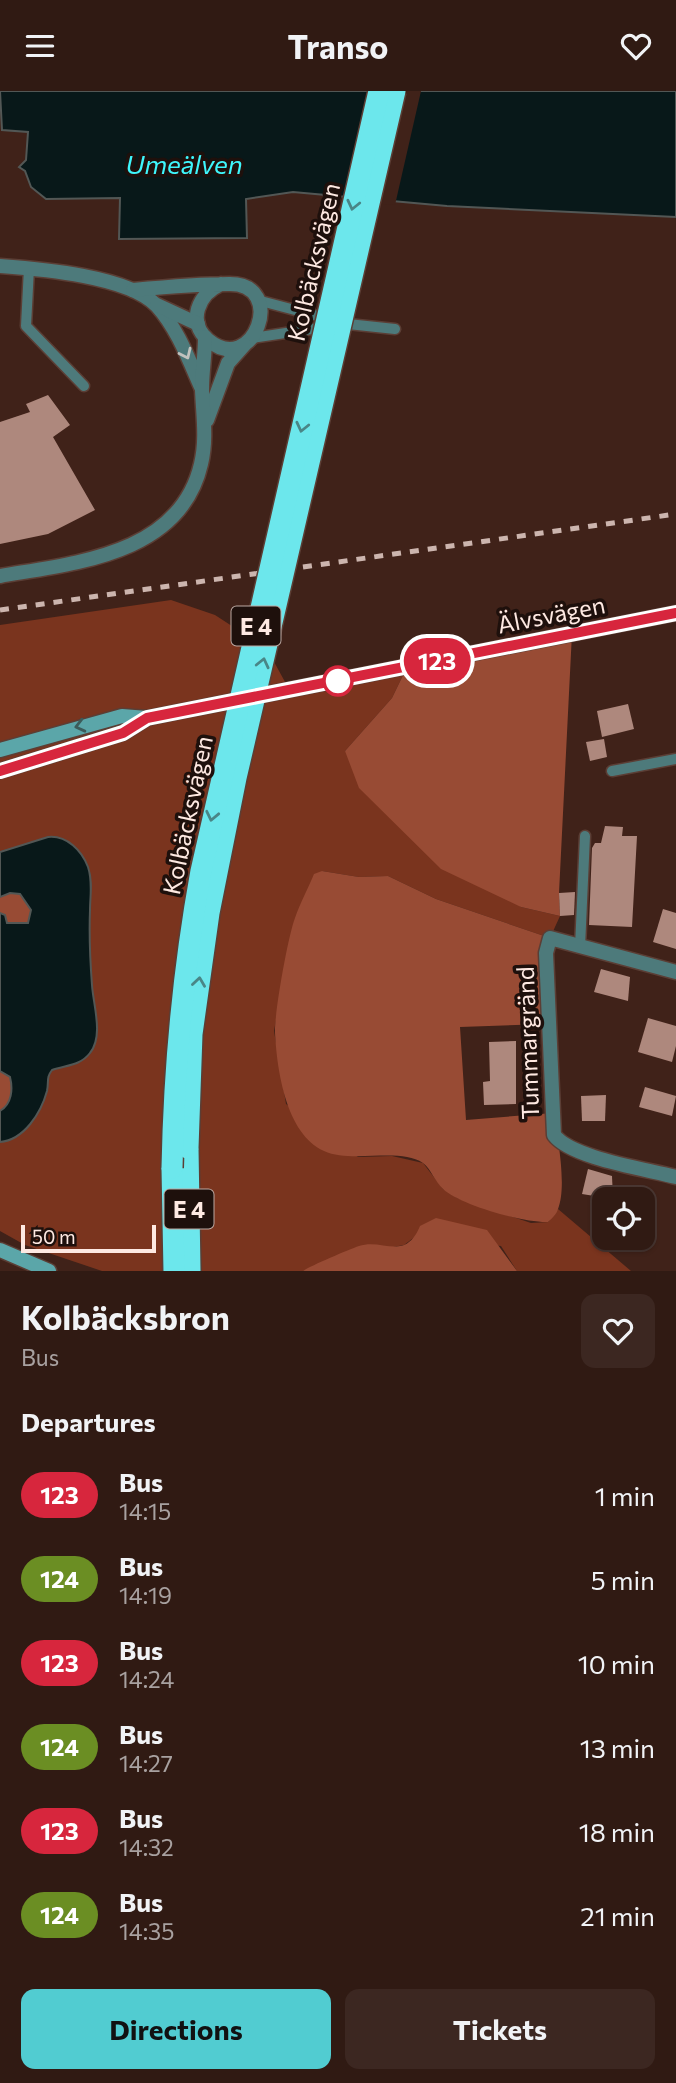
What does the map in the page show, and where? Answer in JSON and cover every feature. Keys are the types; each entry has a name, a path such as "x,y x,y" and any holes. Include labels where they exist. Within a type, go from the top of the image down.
{"highway":[{"name":"Kolbäcksvägen","path":"174,1271 174,1102 186,951 216,800 379,91"},
{"name":"Kolbäcksvägen","path":"190,1271 188,1148 192,1034 209,913 236,778 394,91"}],"main road":[{"name":"Älvsvägen","path":"0,750 122,716 147,718 676,613"},
{"name":"Älvsvägen","path":"0,771 123,733 147,718"},
{"path":"0,1250 49,1271"}],"street":[{"path":"0,266 65,271 133,290 201,330 224,347 249,341"},
{"path":"206,425 202,388 200,302 207,292 221,285"},
{"path":"0,576 96,558 140,542 178,509 201,465 206,425 228,363 249,341 261,322 257,300 241,286 133,290"},
{"path":"156,305 180,341 202,388"},
{"name":"Tummargränd","path":"580,947 550,938 546,953 547,1024 554,1135 561,1145 676,1177"},
{"path":"580,947 676,972"}],"lane":[{"path":"29,268 26,326 84,386"},
{"path":"257,300 348,324 395,329"},
{"path":"249,341 348,324"},
{"path":"612,771 676,759"},
{"path":"580,947 585,836"}],"shaded area":[{"path":"171,600 215,615 267,649 290,691 407,667 392,698 345,751 521,907 560,916 550,938 436,899 388,876 359,877 322,871 284,975 274,1031 286,1104 358,1157 392,1156 423,1163 443,1189 457,1198 531,1223 548,1222 558,1209 592,1238 592,1250 606,1250 631,1271 517,1271 501,1246 416,1236 404,1245 339,1257 303,1271 102,1271 25,1245 0,1231 0,625"},
{"path":"572,633 560,916 521,907 441,869 359,788 345,751 392,698 407,667"},
{"path":"322,871 359,877 388,876 436,899 550,938 547,1024 460,1027 466,1120 553,1113 561,1161 562,1188 557,1211 548,1222 509,1216 463,1201 443,1189 426,1166 413,1158 335,1155 311,1143 301,1131 292,1116 281,1082 275,1024 292,927 314,874"},
{"path":"10,893 20,894 31,910 28,923 6,923 5,915 0,913 0,897"},
{"path":"0,1071 10,1077 11,1096 0,1111"},
{"path":"436,1218 487,1230 517,1271 303,1271 359,1246 368,1244 393,1247 408,1243 420,1226"}],"water":[{"name":"Umeälven","path":"0,91 676,91 676,217 447,206 293,192 246,199 247,238 119,239 120,198 46,199 31,187 25,171 19,167 26,160 28,132 2,130"},
{"path":"55,837 73,845 82,855 90,873 90,956 97,1020 96,1038 90,1053 82,1060 52,1070 47,1091 36,1116 24,1131 0,1142 0,1111 11,1096 11,1086 10,1077 0,1071 0,913 5,915 7,923 28,923 31,910 20,894 10,893 0,897 0,852"}],"pier":[{"path":"372,91 421,91 395,205 348,201"}],"building":[{"path":"48,395 70,425 53,437 95,510 48,534 0,544 0,422 30,412 26,404"},
{"path":"628,704 634,729 602,737 597,711"},
{"path":"604,739 607,757 590,761 586,742"},
{"path":"605,826 623,827 622,836 637,836 632,927 589,925 592,848 595,843 601,843"},
{"path":"575,892 574,915 560,916 559,893"},
{"path":"663,909 676,913 676,949 653,942"},
{"path":"601,969 630,977 628,1001 594,992"},
{"path":"648,1018 676,1026 676,1046 672,1062 638,1052"},
{"path":"516,1041 516,1104 484,1105 483,1082 490,1081 489,1042"},
{"path":"645,1087 676,1096 672,1116 639,1107"},
{"path":"606,1095 605,1121 582,1121 581,1096"},
{"path":"588,1169 612,1176 612,1187 592,1187 592,1196 582,1194"}],"railway":[{"path":"0,610 676,514"}],"bus line":[{"name":"123","path":"0,771 79,744 123,733 147,718 676,613"}]}
